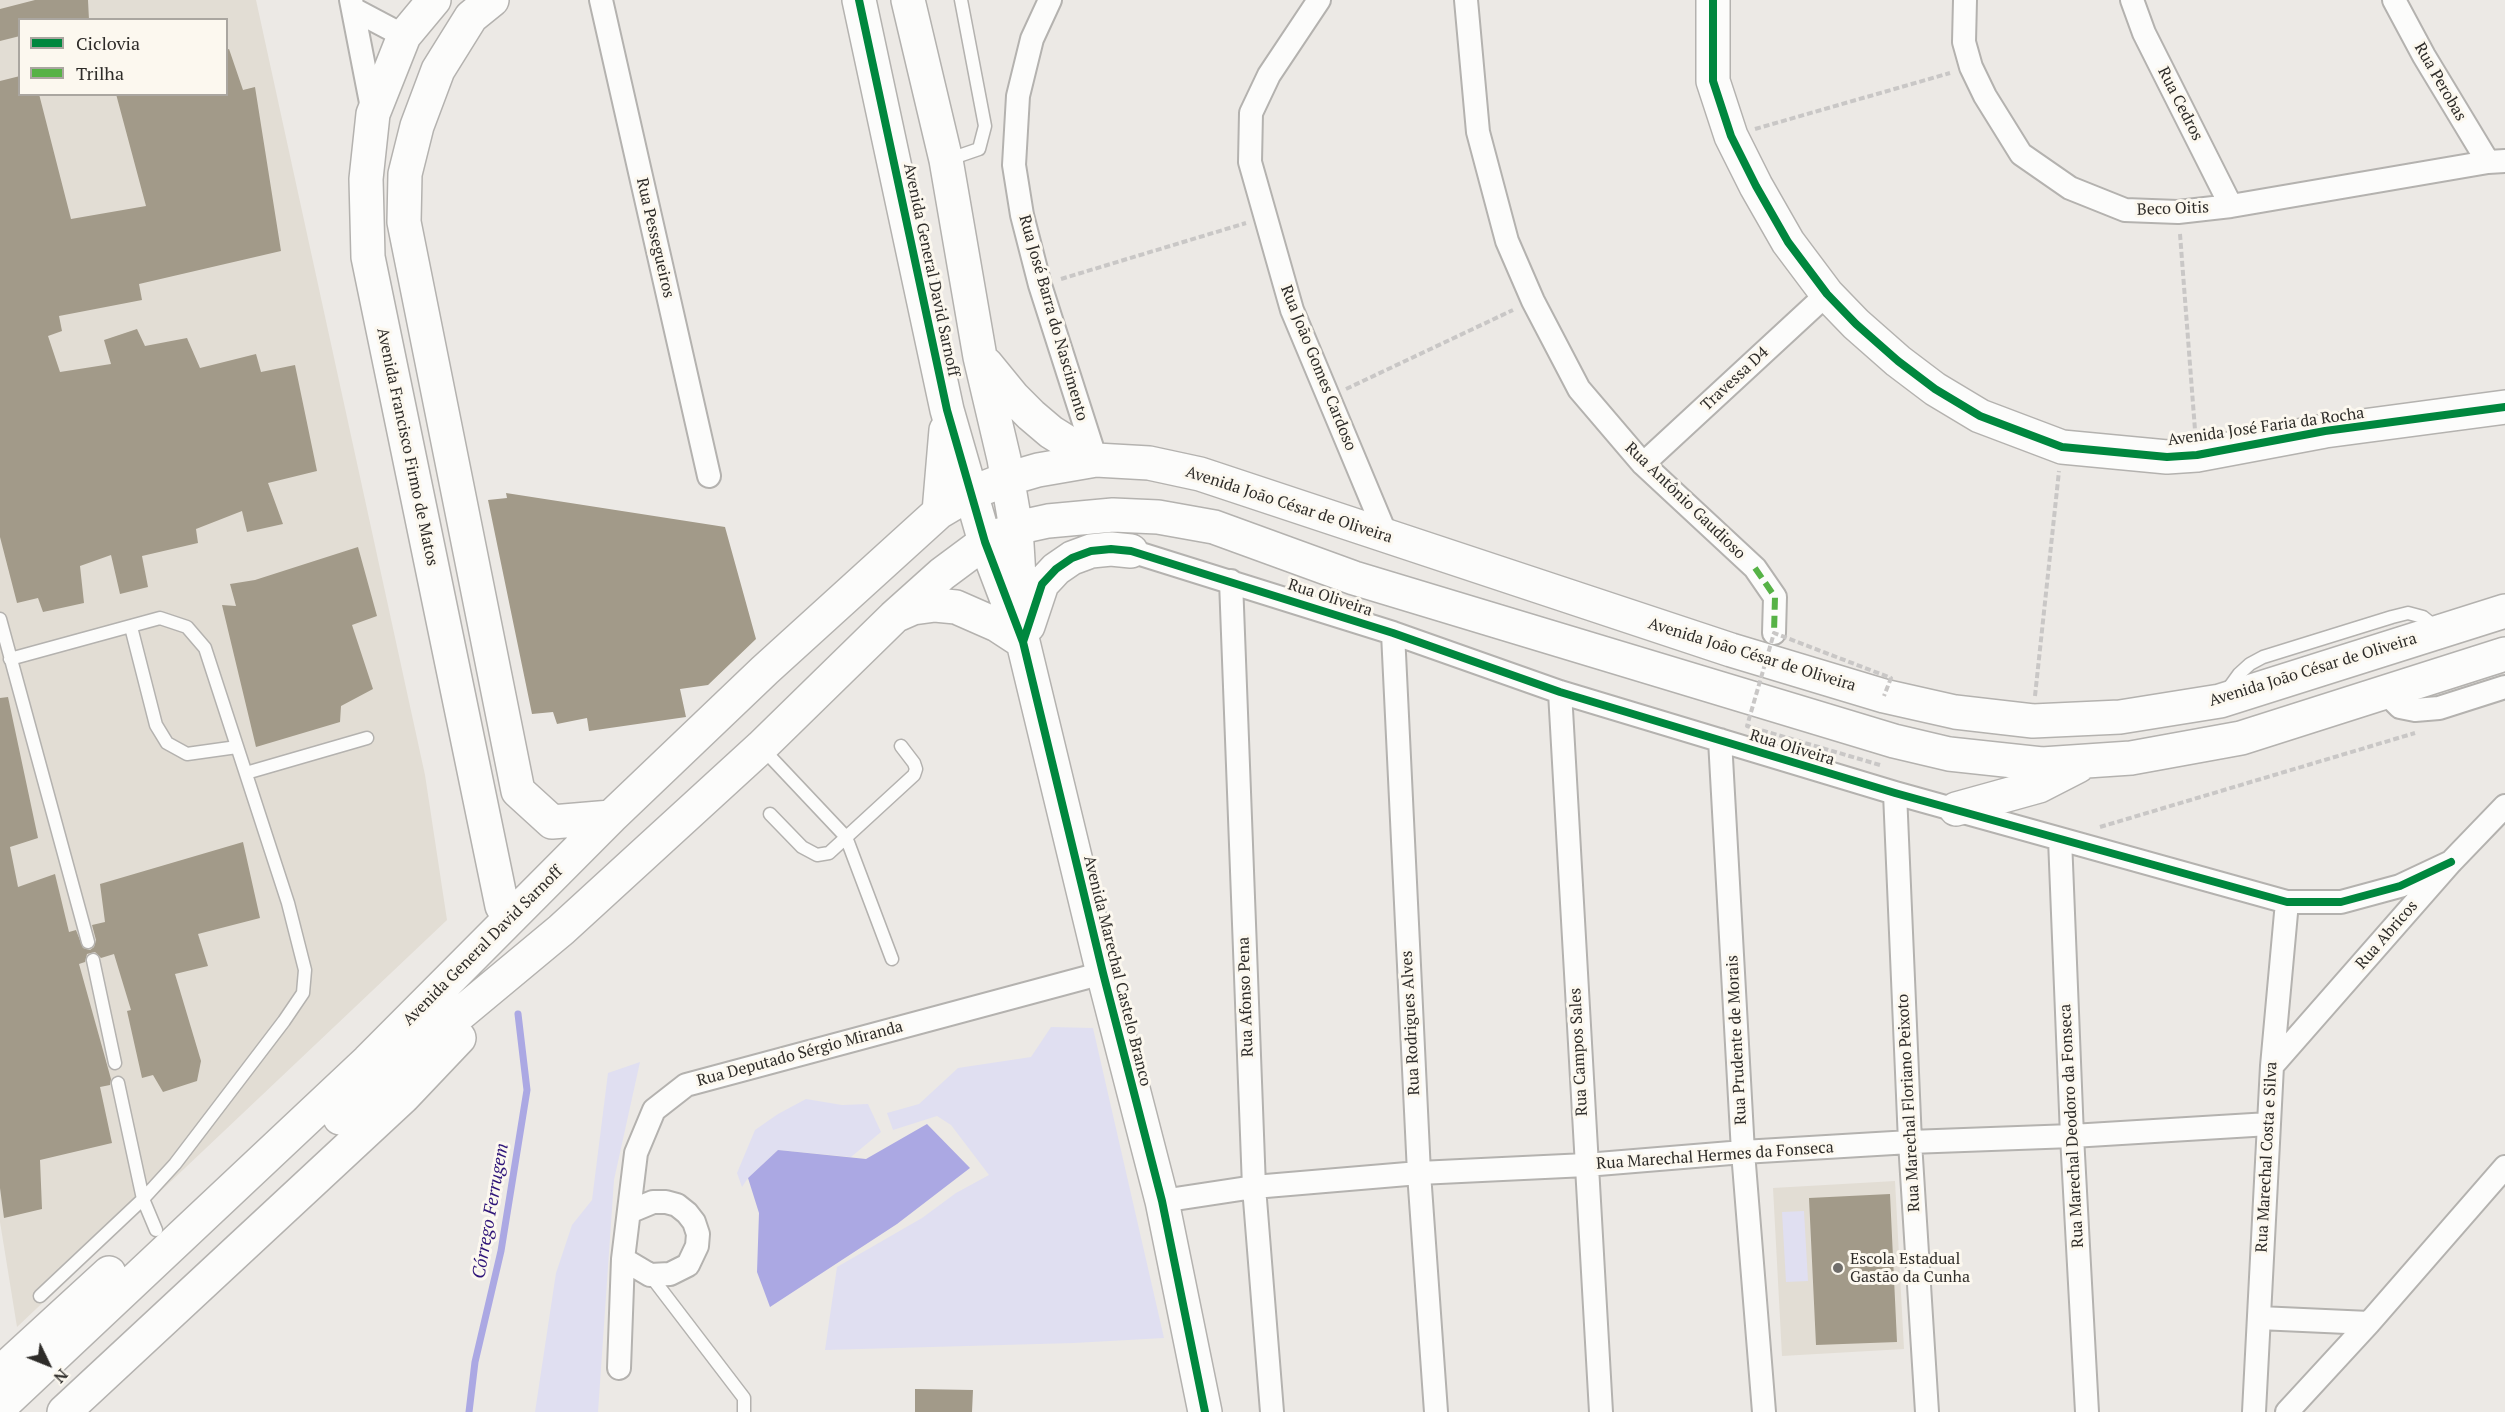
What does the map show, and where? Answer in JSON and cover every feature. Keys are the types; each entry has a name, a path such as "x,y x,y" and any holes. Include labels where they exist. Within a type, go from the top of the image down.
{"main road":[{"name":"Avenida Francisco Firmo de Matos","path":"434,0 404,36 373,114 366,179 368,257 502,906"},
{"path":"492,0 471,17 438,70 417,126 405,174 404,222 518,791 552,822 611,817"},
{"name":"Avenida General David Sarnoff","path":"859,0 947,410 986,542"},
{"name":"Avenida General David Sarnoff","path":"25,1412 383,1078 561,930 761,747 894,617 958,560 986,542 1016,528 980,357 945,160 908,0"},
{"name":"Avenida José Faria da Rocha","path":"1713,0 1713,81 1731,136 1788,242 1827,294 1898,362 1935,389 1980,416 2062,447 2167,457 2197,454 2325,431 2505,407"},
{"path":"980,357 1031,415 1051,432 1096,460"},
{"path":"939,512 947,410"},
{"name":"Avenida João César de Oliveira","path":"1007,479 1038,470 1096,460 1149,463 1200,474 1731,650 1884,696 1955,712 2033,721 2120,717 2220,701 2505,611"},
{"name":"Avenida General David Sarnoff","path":"0,1407 368,1061 611,817 765,670 939,512 971,493 1007,479"},
{"path":"1016,528 1054,521 1113,515 1158,517 1214,527 1354,578 1894,741 1949,754 2042,764 2131,758 2241,738 2505,654"},
{"path":"1054,521 1131,551"},
{"name":"Avenida Marechal Castelo Branco","path":"1016,528 1023,642"},
{"name":"Avenida Marechal Castelo Branco","path":"986,542 1023,642 1103,973 1162,1201 1205,1412"},
{"path":"894,617 913,608 935,605 956,607 997,625 1023,642 1042,584 1056,569 1072,558 1091,551 1111,549 1131,551"},
{"path":"1956,809 2039,786 2086,761"},
{"path":"0,1373 502,906 543,872 569,860"},
{"path":"64,1412 403,1098 561,930"}],"street":[{"name":"Rua Pessegueiros","path":"601,0 709,476"},
{"name":"Rua José Barra do Nascimento","path":"1050,0 1032,39 1018,96 1014,165 1022,215 1040,285 1096,460"},
{"name":"Rua João Gomes Cardoso","path":"1319,0 1269,75 1251,113 1250,162 1292,310 1387,537"},
{"name":"Rua Antônio Gaudioso","path":"1466,0 1478,132 1507,242 1533,301 1579,389 1642,464 1755,568 1775,597 1774,633"},
{"name":"Beco Oitis","path":"1965,0 1964,42 1971,67 1984,96 2021,154 2070,188 2125,210 2178,212 2231,206 2496,162"},
{"name":"Rua Cedros","path":"2132,0 2144,33 2231,206"},
{"name":"Rua Perobas","path":"2394,0 2424,56 2496,162"},
{"path":"352,4 404,36"},
{"path":"352,4 373,114"},
{"name":"Travessa D4","path":"1642,464 1827,294"},
{"name":"Rua Oliveira","path":"1131,551 1231,580 1393,633 1560,692 1895,793 2287,902 2341,902 2400,886 2451,862"},
{"name":"Rua Afonso Pena","path":"1231,580 1254,1187 1272,1412"},
{"name":"Rua Rodrigues Alves","path":"1393,633 1419,1173 1436,1412"},
{"path":"2384,691 2400,707 2415,710 2439,708 2505,687"},
{"name":"Rua Campos Sales","path":"1560,692 1601,1412"},
{"name":"Rua Prudente de Morais","path":"1720,740 1743,1152 1764,1412"},
{"name":"Rua Marechal Floriano Peixoto","path":"1895,793 1910,1142 1927,1412"},
{"name":"Rua Abricos","path":"2272,1066 2451,862 2505,806"},
{"name":"Rua Marechal Deodoro da Fonseca","path":"2060,839 2072,1136 2087,1412"},
{"name":"Rua Marechal Costa e Silva","path":"2254,1412 2272,1066 2287,902"},
{"name":"Rua Deputado Sérgio Miranda","path":"619,1368 623,1259 636,1153 654,1110 687,1085 1103,973"},
{"name":"Rua Marechal Hermes da Fonseca","path":"1162,1201 1254,1187 1419,1173 1586,1165 1743,1152 1910,1142 2072,1136 2269,1124"},
{"path":"2287,1412 2369,1323 2505,1167"},
{"path":"623,1259 650,1275 670,1274 688,1265 697,1246 698,1234 694,1222 687,1212 677,1205 653,1202 629,1212"},
{"path":"2259,1318 2369,1323"}],"lane":[{"path":"945,160 979,149 985,126 961,0"},
{"path":"10,659 160,618 187,627 205,648 291,914 305,970 303,993 175,1164 142,1199 40,1296"},
{"path":"0,619 88,942"},
{"path":"131,627 156,725 167,743 186,754 237,747"},
{"path":"246,773 367,738"},
{"path":"770,814 802,847 817,855 829,853 914,775 916,769 914,763 901,746"},
{"path":"761,747 846,837 892,959"},
{"path":"93,960 115,1063"},
{"path":"118,1083 142,1199 156,1230"},
{"path":"650,1275 744,1398 744,1412"}],"path":[{"path":"1731,136 1971,67"},
{"path":"2178,212 2197,454"},
{"path":"1040,285 1264,217"},
{"path":"1328,398 1533,301"},
{"path":"2033,721 2062,447"},
{"path":"1880,765 1747,726 1774,633 1891,678 1884,696"},
{"path":"2060,839 2425,730"}],"shaded area":[{"path":"0,0 256,0 425,775 447,920 17,1327 0,1222"},
{"path":"1051,1027 1093,1028 1164,1338 1074,1343 825,1350 837,1267 922,1218 956,1193 989,1175 951,1125 937,1116 893,1130 887,1113 919,1104 958,1068 1031,1057"},
{"path":"640,1062 614,1180 598,1412 535,1412 556,1273 572,1225 592,1200 608,1073"},
{"path":"806,1099 842,1105 868,1104 881,1132 851,1157 778,1150 748,1178 742,1187 737,1173 755,1130"},
{"path":"927,1124 970,1168 897,1224 770,1307 757,1272 759,1213 748,1178 778,1150 866,1159"},
{"name":"Escola Estadual Gastão da Cunha","path":"1895,1181 1904,1349 1782,1356 1773,1188"},
{"path":"1804,1211 1808,1281 1786,1282 1782,1212"}],"building":[{"path":"35,0 88,0 89,18 18,18 18,36 0,41 0,9"},
{"path":"228,49 243,90 255,87 281,251 139,284 142,300 59,316 62,331 48,336 60,372 111,364 104,340 137,329 145,346 187,338 200,368 256,354 261,372 295,365 317,471 268,483 283,524 247,532 242,511 196,529 198,543 142,556 148,587 120,594 111,555 80,566 84,603 43,612 38,598 17,603 0,537 0,81 18,76 18,96 40,96 71,219 146,206 117,96 228,96"},
{"path":"506,493 725,527 756,639 708,685 680,689 686,717 589,731 587,718 557,724 553,712 532,714 488,500 507,498"},
{"path":"358,547 377,616 352,625 373,689 341,706 340,722 256,747 222,605 236,606 230,584 255,580"},
{"path":"8,697 38,838 10,847 18,887 55,874 69,932 76,930 83,948 90,950 94,947 96,940 92,925 105,922 100,884 243,842 260,918 198,934 208,966 175,974 201,1061 197,1081 163,1092 153,1075 142,1078 127,1011 131,1010 114,954 101,958 95,952 87,954 85,962 79,964 111,1079 110,1085 100,1087 112,1143 40,1160 42,1209 4,1218 0,1188 0,698"},
{"path":"1890,1194 1897,1342 1816,1345 1809,1198"},
{"path":"915,1389 973,1390 972,1412 915,1412"}],"waterway":[{"name":"Córrego Ferrugem","path":"469,1412 475,1362 501,1251 527,1090 518,1014"}],"marked path":[{"path":"1755,568 1775,597 1774,633"}],"cycle path":[{"path":"859,0 947,410 985,542 1023,642 1103,973 1162,1201 1205,1412"},
{"path":"1713,0 1713,81 1731,136 1788,242 1827,294 1856,324 1898,361 1935,389 1980,416 2062,447 2167,457 2197,455 2325,431 2505,407"},
{"path":"1023,642 1042,584 1056,569 1072,558 1091,551 1111,549 1131,551 1393,633 1560,692 1895,793 2287,902 2341,902 2400,886 2451,862"}],"place":[{"name":"Escola Estadual Gastão da Cunha","path":"1838,1268"}]}
